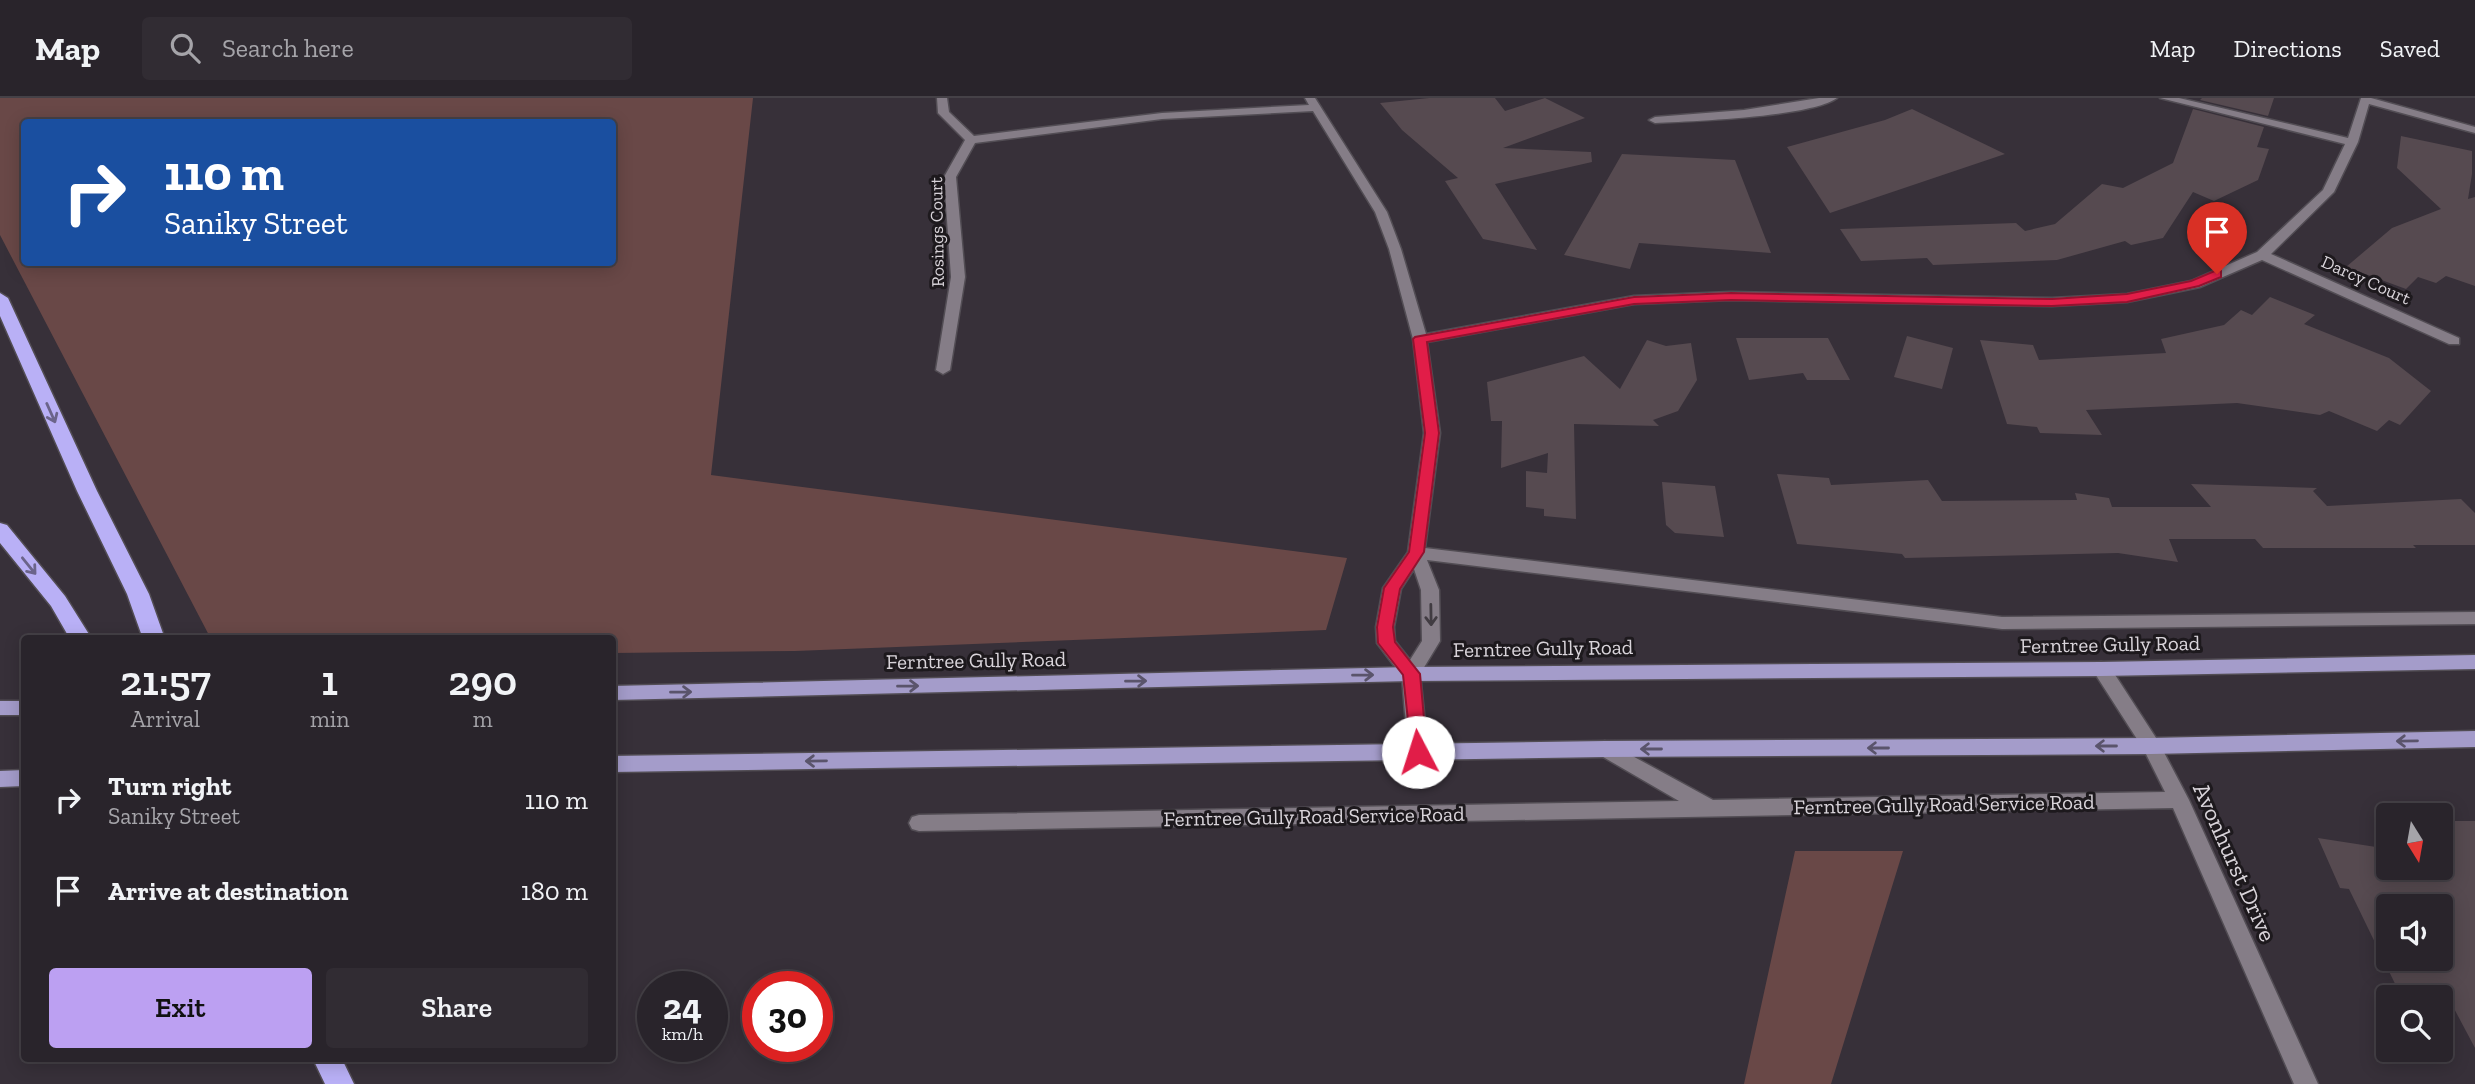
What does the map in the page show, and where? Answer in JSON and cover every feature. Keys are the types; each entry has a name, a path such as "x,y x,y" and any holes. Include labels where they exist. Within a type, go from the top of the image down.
{"highway":[{"path":"0,298 86,491 138,594 153,635"},
{"path":"0,530 58,601 79,635"},
{"path":"329,1062 340,1084"}],"main road":[{"name":"Ferntree Gully Road","path":"616,693 1411,674 2101,669 2475,663"},
{"path":"0,708 21,708"},
{"path":"616,764 1605,749 2151,746 2475,739"},
{"path":"0,779 21,778"}],"street":[{"path":"942,98 944,113 971,140 1162,116 1313,103 1381,212 1395,249 1420,339 1432,433 1416,552 1392,588 1385,627 1386,643 1411,674 1418,752"},
{"path":"1655,120 1749,114 1804,106 1832,98"},
{"path":"2165,98 2352,142"},
{"path":"1420,339 1634,300 1731,296 2052,302 2127,298 2195,284 2262,255 2328,192 2352,142 2366,99 2475,130"},
{"name":"Rosings Court","path":"943,370 958,277 950,177 971,140"},
{"name":"Darcy Court","path":"2262,255 2454,341"},
{"path":"1411,674 1431,641 1430,590 1416,552"},
{"name":"Ferntree Gully Road","path":"1416,552 2002,623 2475,618"},
{"name":"Avonhurst Drive","path":"2101,669 2151,746 2179,800 2306,1084"},
{"path":"1605,749 1709,808"},
{"name":"Ferntree Gully Road Service Road","path":"919,823 2179,800"}],"shaded area":[{"path":"0,98 753,98 711,475 1347,558 1326,630 795,651 616,653 616,635 209,635 0,235"},
{"path":"1795,851 1903,851 1831,1084 1744,1084"}],"building":[{"path":"1429,98 1495,98 1505,111 1545,98 1585,118 1503,148 1591,152 1592,162 1495,184 1537,250 1483,239 1445,181 1458,178 1402,130 1380,103"},
{"path":"2274,98 2268,116 2200,100"},
{"path":"1912,109 2005,154 1830,213 1787,147 1885,120"},
{"path":"2193,109 2264,127 2257,147 2269,149 2258,180 2214,201 2193,192 2163,238 2131,245 2125,241 2057,260 1933,265 1927,258 1861,261 1840,229 2016,223 2025,231 2055,224 2102,184 2123,188 2173,163"},
{"path":"2401,136 2472,151 2468,199 2475,197 2475,286 2446,276 2436,283 2418,277 2406,289 2346,267 2392,228 2441,209 2397,168"},
{"path":"1622,154 1735,160 1771,253 1639,243 1630,269 1564,255"},
{"path":"2270,297 2315,315 2304,324 2389,358 2431,391 2400,425 2389,420 2377,431 2329,411 2320,415 2237,403 2086,410 2102,435 2040,433 2037,427 2007,424 1980,340 2033,345 2039,360 2166,353 2161,339 2224,325 2241,310 2252,315"},
{"path":"1907,336 1953,348 1942,389 1894,377"},
{"path":"1736,338 1828,338 1850,380 1807,380 1803,373 1749,380"},
{"path":"1647,340 1666,346 1691,343 1697,380 1678,411 1653,420 1659,426 1574,424 1576,519 1544,516 1544,509 1526,507 1526,471 1547,473 1548,453 1501,468 1502,421 1491,421 1487,382 1584,356 1620,389"},
{"path":"1777,474 1829,478 1831,485 1928,480 1942,501 2077,500 2075,493 2109,498 2112,507 2211,507 2191,484 2317,488 2313,491 2327,506 2461,499 2475,513 2475,545 2413,545 2416,548 2263,548 2255,539 2169,539 2178,562 2118,553 1905,558 1902,554 1797,544"},
{"path":"1662,482 1715,486 1724,537 1675,533 1666,525"},
{"path":"2454,821 2475,821 2475,1048 2453,1007 2453,985 2396,985 2389,971 2453,971 2453,894 2376,894 2376,945 2349,889 2340,888 2318,838 2376,847 2376,880 2454,880"}],"route":[{"path":"1418,752 1411,674 1386,643 1385,627 1392,588 1416,552 1432,433 1420,339 1634,300 1731,296 2052,302 2127,298 2195,284 2217,274"}]}
